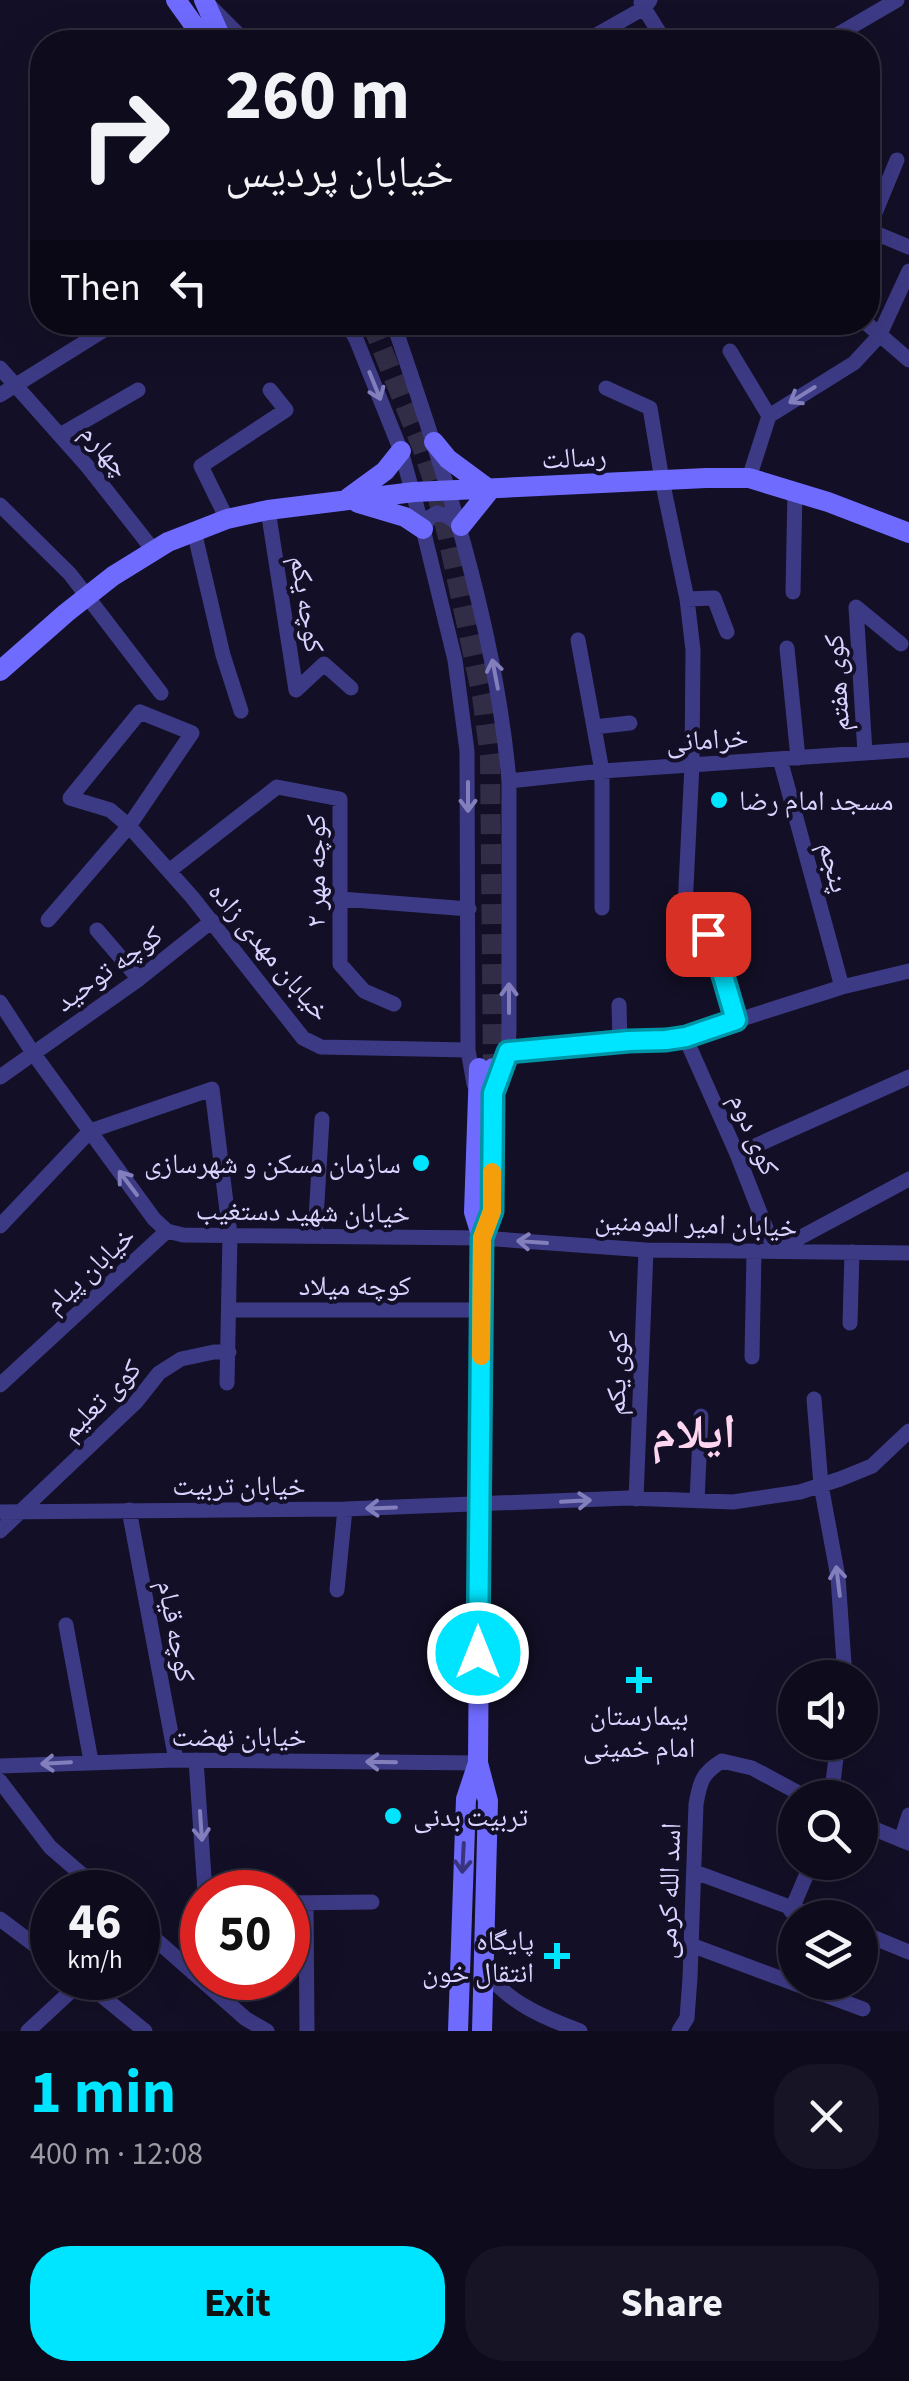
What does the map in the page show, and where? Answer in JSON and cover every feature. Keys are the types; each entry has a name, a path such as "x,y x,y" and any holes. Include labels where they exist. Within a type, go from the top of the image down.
{"main road":[{"path":"204,0 218,30"},
{"path":"180,6 197,30"},
{"path":"346,500 419,452 448,460 490,490 460,526"},
{"name":"رسالت","path":"0,672 113,576 154,551 226,518 268,510 414,492 749,478 909,533"},
{"path":"346,500 405,518 423,529"},
{"path":"482,2031 488,1800 478,1763 482,1238 492,1211 484,1093 487,1060"},
{"path":"458,2031 466,1799 478,1763"}],"street":[{"path":"204,0 234,30"},
{"path":"602,30 644,3 659,30"},
{"path":"844,30 886,3"},
{"path":"180,6 189,30"},
{"path":"880,202 898,160"},
{"path":"880,235 909,247"},
{"path":"880,334 909,270"},
{"path":"0,395 96,335"},
{"path":"354,335 419,452 450,491 496,676 509,781 484,1093"},
{"path":"396,335 419,452 414,492 455,660 467,750 468,909 487,1060"},
{"path":"749,478 769,416 854,362 879,336 909,360"},
{"path":"730,351 769,416"},
{"name":"چهارم","path":"0,368 108,490 154,551"},
{"path":"606,388 650,408 687,599 693,650 685,907"},
{"path":"60,434 138,390"},
{"path":"226,518 201,466 286,410 270,390"},
{"path":"792,592 795,491"},
{"path":"0,504 70,574 161,694"},
{"name":"کوچه یکم","path":"268,510 296,690 324,664 351,688"},
{"path":"423,529 437,513 460,526"},
{"path":"194,530 223,655 241,712"},
{"path":"687,599 714,598 728,632"},
{"name":"کوی هفتم","path":"865,753 856,608 901,644"},
{"path":"578,640 602,771 602,908"},
{"path":"786,648 798,758"},
{"name":"خیابان مهدی زاده","path":"130,826 192,733 140,712 70,798 110,810 130,826 303,1038 321,1047 487,1060 686,1037 842,987 909,971"},
{"path":"594,727 630,723"},
{"name":"خرامانی","path":"509,781 909,750"},
{"name":"پنجم","path":"780,759 842,987"},
{"name":"کوچه مهر ۲","path":"169,871 277,787 340,799 340,964 364,991 394,1004"},
{"path":"48,920 130,826"},
{"path":"341,899 468,909"},
{"name":"کوچه توحید","path":"0,1077 212,922"},
{"path":"98,930 139,979"},
{"path":"708,934 736,1020"},
{"name":"خیابان شهید دستغیب","path":"0,1002 90,1132 167,1231 183,1235 482,1238"},
{"path":"618,1005 620,1042"},
{"name":"کوی دوم","path":"686,1037 776,1251"},
{"path":"738,1154 909,1077"},
{"path":"0,1226 90,1132 212,1089 230,1235 227,1384"},
{"path":"315,1235 322,1119"},
{"path":"776,1251 909,1179"},
{"name":"خیابان پیام","path":"0,1385 167,1231"},
{"name":"خیابان امیر المومنین","path":"482,1238 646,1250 909,1253"},
{"name":"کوی یکم","path":"636,1499 646,1250"},
{"path":"752,1357 754,1252"},
{"path":"850,1322 852,1252"},
{"name":"کوچه میلاد","path":"230,1310 482,1310"},
{"name":"کوی تعلیم","path":"0,1530 136,1402 159,1373 181,1359 229,1352"},
{"path":"814,1398 821,1485 838,1577 845,1660"},
{"path":"697,1500 701,1416"},
{"name":"خیابان تربیت","path":"0,1512 345,1510 636,1499 733,1502 800,1492 872,1466 909,1431"},
{"name":"کوچه قیام","path":"130,1510 176,1760"},
{"path":"337,1590 345,1510"},
{"path":"66,1625 91,1762"},
{"name":"خیابان نهضت","path":"0,1766 176,1760 478,1763"},
{"path":"196,1760 204,1870"},
{"name":"اسد الله کرمی","path":"679,2031 687,2018 699,1785 708,1769 722,1762 752,1768 778,1782"},
{"path":"0,1780 50,1847 77,1870"},
{"path":"878,1830 905,1841 909,1815"},
{"path":"694,1872 778,1904"},
{"path":"310,1903 372,1902"},
{"path":"1,1921 30,1942"},
{"path":"878,1939 909,1952"},
{"path":"160,1944 180,1961"},
{"path":"691,1944 863,2008"},
{"path":"486,1970 515,2001 580,2031"},
{"path":"28,2031 59,2000"},
{"path":"108,2000 145,2031"},
{"path":"224,2000 267,2031"},
{"path":"307,2000 307,2031"}],"tunnel":[{"path":"376,335 433,480 482,696 490,757 493,1068"}],"slow traffic":[{"path":"481,1356 482,1238 492,1211 492,1172"}],"place":[{"name":"مسجد امام رضا","path":"719,800"},
{"name":"سازمان مسکن و شهرسازی","path":"421,1163"},
{"name":"بیمارستان امام خمینی","path":"639,1680"},
{"name":"تربیت بدنی","path":"393,1816"},
{"name":"پایگاه انتقال خون","path":"557,1956"}],"district":[{"name":"ایلام","path":"694,1431"}],"route":[{"path":"478,1653 482,1238 492,1211 493,1093 508,1052 666,1040 736,1020 708,934"}]}
